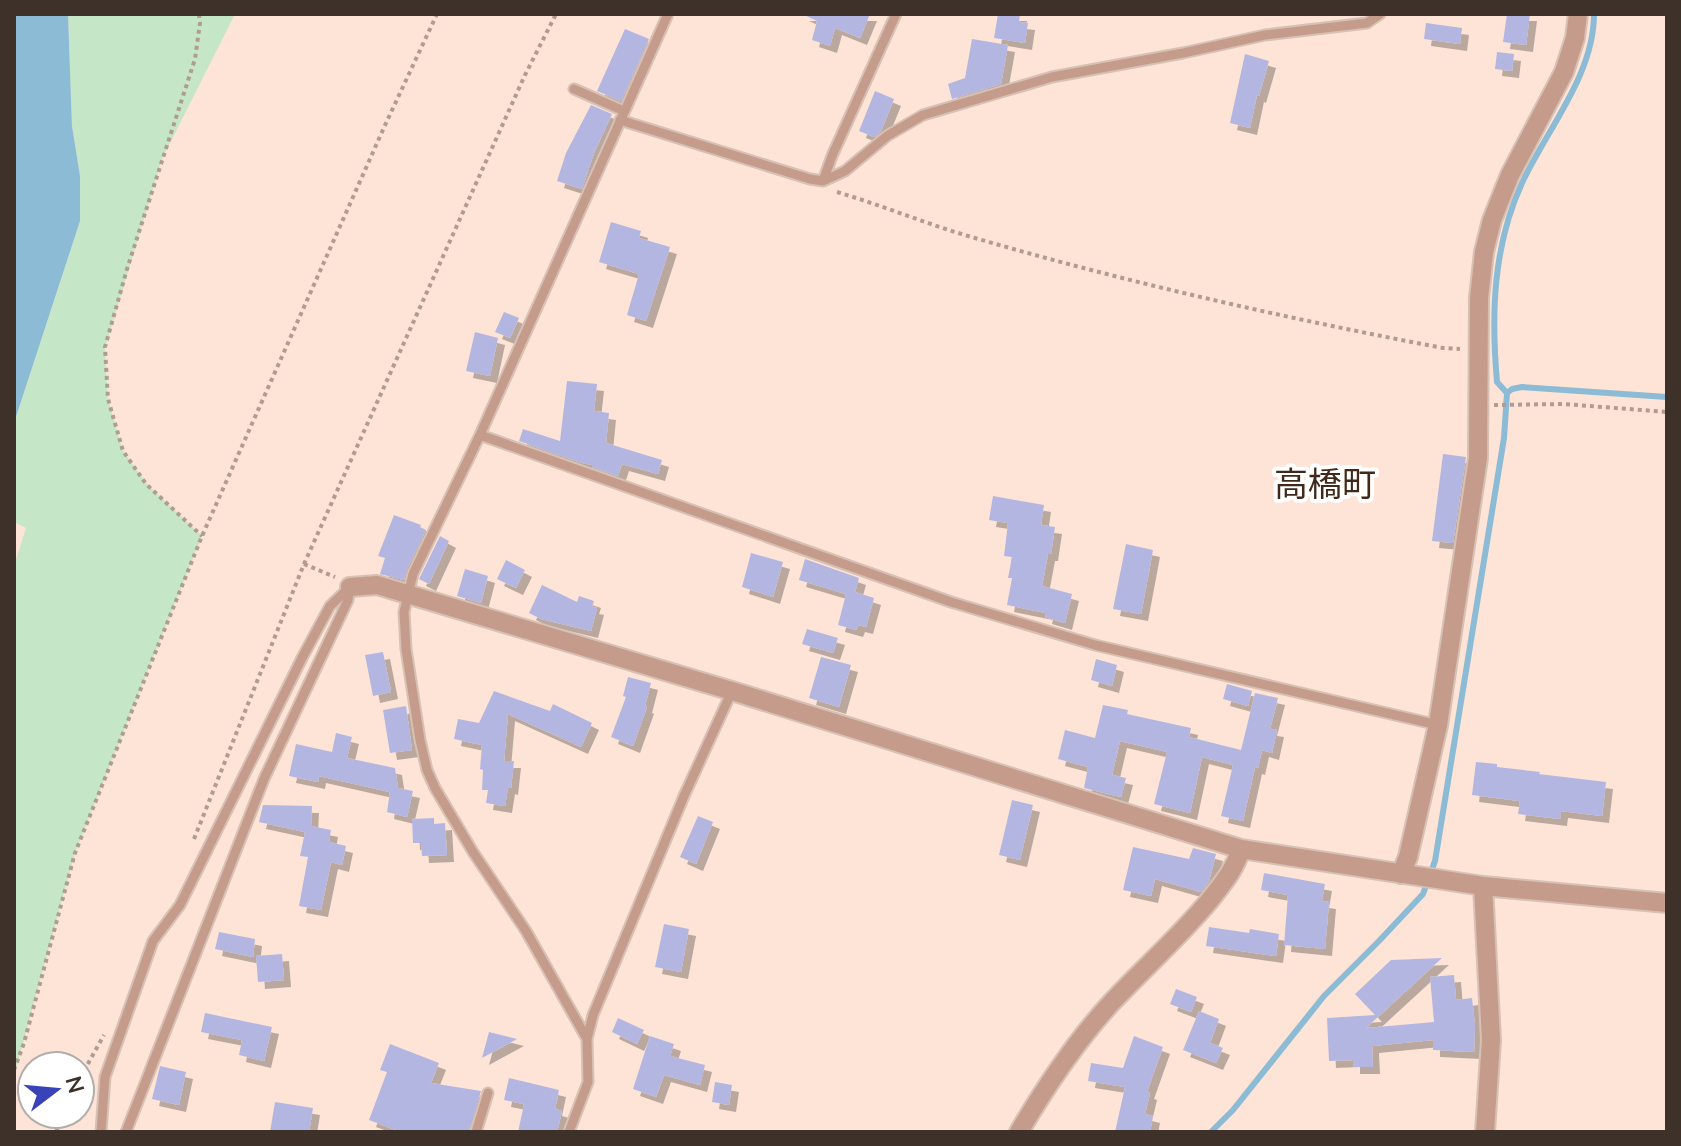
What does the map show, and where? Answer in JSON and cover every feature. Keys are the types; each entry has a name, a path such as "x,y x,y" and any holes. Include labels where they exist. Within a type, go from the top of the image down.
{"street":[{"path":"1409,874 1408,857 1438,725 1478,458 1479,298 1484,252 1492,220 1510,175 1564,72 1575,38 1578,14"},
{"path":"346,583 377,585 1241,849 1483,886 1667,903"},
{"path":"1019,1132 1039,1097 1074,1049 1111,1003 1199,912 1235,866 1241,849"},
{"path":"1483,886 1491,1040 1485,1132"}],"lane":[{"path":"587,1039 526,931 473,852 427,770 406,649 404,612 413,574 480,435 668,14"},
{"path":"823,181 896,14"},
{"path":"574,89 622,116 823,181 845,171 887,136 923,115 971,100 1052,77 1265,35 1367,23 1380,14"},
{"path":"480,435 965,606 1095,645 1438,725"},
{"path":"101,1132 105,1077 153,941 180,905 295,672 330,606 346,583"},
{"path":"126,1132 264,779 348,600 346,583"},
{"path":"569,1132 588,1082 587,1039 593,1015 684,796 732,691"},
{"path":"476,1132 488,1093"}],"path":[{"path":"199,14 195,59 105,347 108,399 123,451 146,484 202,536"},
{"path":"14,1070 75,853 202,536 437,14"},
{"path":"193,843 304,564 525,75 556,14"},
{"path":"823,181 831,190 972,237 1124,278 1306,322 1443,348 1479,351"},
{"path":"1480,405 1564,404 1667,412"},
{"path":"304,564 346,583"},
{"path":"95,1050 103,1035 122,1028"}],"green space":[{"path":"68,14 235,14 162,159 105,348 108,399 123,451 147,484 202,536 75,853 21,1050 16,1050 14,1076 14,566 26,528 14,522 14,423 80,221 80,176 72,126"}],"water":[{"path":"14,14 68,14 72,126 80,176 80,221 14,423"}],"building":[{"path":"802,14 870,14 860,38 835,28 830,46 812,40 817,21"},
{"path":"998,14 1020,14 1019,22 1028,23 1025,43 994,38"},
{"path":"1507,14 1530,14 1526,45 1503,42"},
{"path":"1426,23 1462,28 1460,44 1424,39"},
{"path":"625,29 649,39 621,101 597,91"},
{"path":"972,39 1008,45 1001,84 952,99 948,84 965,78"},
{"path":"1497,52 1514,54 1512,71 1495,69"},
{"path":"1245,54 1269,61 1250,128 1230,123"},
{"path":"875,91 894,99 881,131 874,137 859,131"},
{"path":"591,105 612,114 582,189 557,181 566,153"},
{"path":"611,222 641,231 639,238 670,247 646,321 627,315 639,274 599,262"},
{"path":"504,312 519,318 510,338 495,332"},
{"path":"475,332 498,338 490,376 466,371"},
{"path":"567,381 597,384 594,411 609,413 606,443 662,460 658,474 622,464 618,476 519,441 523,429 560,441"},
{"path":"1443,454 1466,457 1453,543 1432,541"},
{"path":"993,496 1044,505 1041,525 1055,527 1042,586 1072,594 1065,623 1045,617 1046,613 1007,605 1012,578 1008,578 1012,557 1004,556 1008,523 989,520"},
{"path":"394,515 421,525 426,530 404,580 380,574 385,558 378,556"},
{"path":"440,536 449,541 429,584 419,579"},
{"path":"1126,544 1153,550 1141,614 1113,609"},
{"path":"751,553 783,562 773,597 742,587"},
{"path":"805,559 859,578 855,592 874,598 866,627 858,625 856,630 838,625 846,594 799,580"},
{"path":"506,560 525,570 516,588 497,579"},
{"path":"465,569 488,576 481,603 457,596"},
{"path":"542,585 577,602 579,596 594,601 592,607 597,608 591,631 541,619 529,613"},
{"path":"807,629 838,638 833,653 802,644"},
{"path":"383,652 391,692 373,696 365,655"},
{"path":"821,657 851,665 839,707 809,698"},
{"path":"1096,659 1117,665 1112,686 1091,680"},
{"path":"628,677 651,683 647,707 633,746 611,737 626,697 623,696"},
{"path":"1227,684 1252,691 1248,706 1223,699"},
{"path":"494,691 550,711 553,704 592,723 581,747 508,714 504,761 514,761 505,806 486,803 488,790 482,790 483,770 480,769 482,745 454,739 458,719 479,723"},
{"path":"1255,693 1278,698 1270,729 1277,730 1272,753 1262,750 1258,768 1255,767 1243,821 1221,816 1233,765 1202,757 1190,813 1154,804 1167,752 1120,741 1112,775 1126,778 1121,797 1084,788 1088,767 1058,759 1065,730 1095,738 1103,705 1128,710 1127,714 1191,728 1189,737 1241,750"},
{"path":"406,706 412,750 390,753 383,710"},
{"path":"336,733 352,737 347,758 395,768 398,788 413,791 407,817 387,812 390,792 319,776 318,782 289,776 296,744 332,752"},
{"path":"1476,762 1606,782 1602,816 1561,811 1560,819 1518,814 1520,801 1472,795"},
{"path":"1012,800 1033,805 1020,860 999,855"},
{"path":"263,805 312,806 311,826 331,830 329,842 346,846 342,865 331,862 321,910 299,906 308,857 300,856 305,832 259,822"},
{"path":"698,816 713,822 696,864 680,857"},
{"path":"434,818 434,824 445,823 447,855 422,856 421,843 413,843 412,819"},
{"path":"1133,847 1189,859 1193,848 1216,854 1209,881 1201,892 1155,879 1151,896 1123,890"},
{"path":"1264,873 1325,884 1322,901 1329,902 1325,949 1284,945 1288,895 1261,890"},
{"path":"664,924 689,929 681,972 655,967"},
{"path":"1209,927 1279,934 1276,956 1206,946"},
{"path":"219,932 255,939 253,957 215,949"},
{"path":"282,954 284,980 258,982 256,956"},
{"path":"1442,958 1366,1028 1434,1022 1430,977 1454,975 1456,1000 1472,998 1474,1052 1433,1050 1433,1040 1372,1046 1373,1067 1353,1067 1353,1060 1329,1061 1327,1018 1375,1015 1355,994 1391,960"},
{"path":"1176,989 1197,997 1191,1012 1170,1004"},
{"path":"1199,1011 1219,1019 1210,1043 1223,1048 1216,1063 1183,1050"},
{"path":"205,1013 272,1027 264,1061 239,1055 242,1040 201,1032"},
{"path":"618,1018 644,1030 637,1044 612,1032"},
{"path":"489,1032 517,1039 482,1058"},
{"path":"650,1036 674,1044 670,1056 705,1065 700,1085 664,1075 656,1097 633,1089"},
{"path":"1134,1036 1163,1047 1147,1092 1150,1093 1145,1114 1153,1116 1150,1132 1115,1132 1125,1087 1088,1081 1091,1063 1123,1068"},
{"path":"390,1044 439,1063 431,1083 481,1091 469,1132 401,1132 369,1120 387,1072 380,1070"},
{"path":"160,1066 186,1072 179,1105 152,1099"},
{"path":"509,1078 559,1090 555,1109 562,1111 557,1132 518,1132 524,1104 504,1100"},
{"path":"715,1082 732,1085 729,1105 712,1102"},
{"path":"275,1102 313,1108 309,1132 270,1132"}],"waterway":[{"path":"1211,1132 1233,1110 1324,996 1423,894 1435,861 1504,438 1507,393 1497,382 1494,331 1500,256 1512,207 1522,183 1578,80 1592,37 1594,14"},
{"path":"1507,393 1522,387 1667,397"}],"district":[{"name":"高橋町","path":"1325,484"}]}
